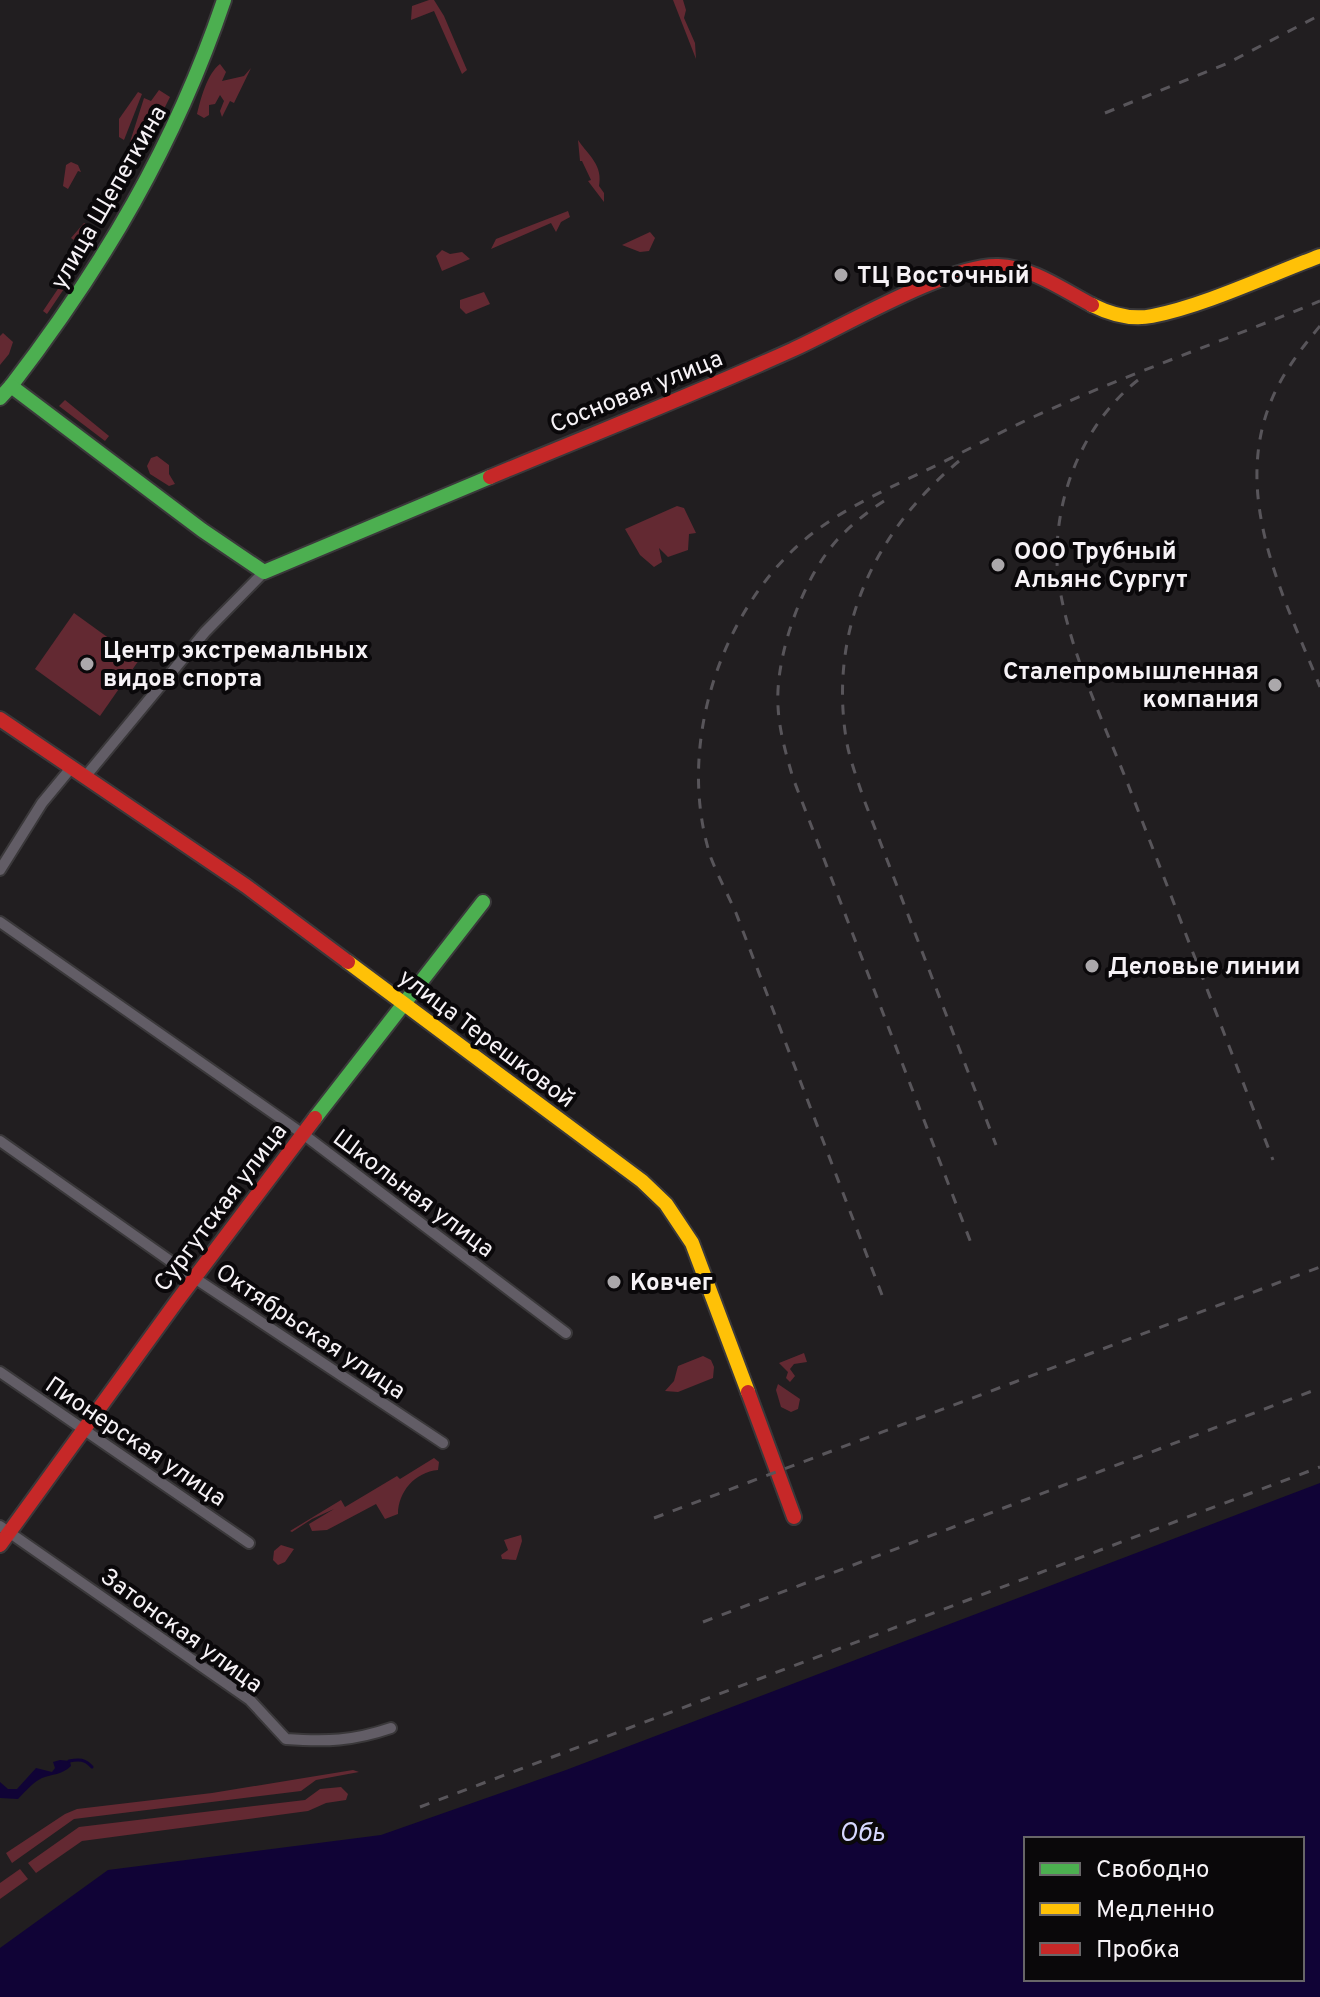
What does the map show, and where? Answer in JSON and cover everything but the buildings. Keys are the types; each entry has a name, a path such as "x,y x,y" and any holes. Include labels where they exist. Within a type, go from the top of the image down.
{"street":[{"name":"улица Щепеткина","path":"0,398 70,308 137,198 193,88 224,0"},
{"name":"Сосновая улица","path":"264,572 790,351 969,269 998,266 1027,271 1102,310 1119,316 1139,317 1193,304 1320,256"},
{"path":"11,386 202,530 264,572 205,632 85,777"},
{"name":"улица Терешковой","path":"0,719 246,886 642,1181 666,1204 683,1228 705,1275 794,1517"},
{"path":"0,870 42,803 71,768"},
{"name":"Сургутская улица","path":"3,1534 193,1277 483,902"},
{"name":"Школьная улица","path":"0,922 303,1134 566,1333"},
{"name":"Октябрьская улица","path":"0,1141 193,1277 443,1443"},
{"name":"Пионерская улица","path":"0,1372 249,1543"},
{"name":"Затонская улица","path":"3,1534 250,1700 286,1739 329,1742 365,1737 391,1728"}],"shaded area":[{"path":"434,0 444,16 467,70 462,74 434,11 411,20 412,6"},
{"path":"673,0 683,0 686,10 684,18 695,43 696,59"},
{"path":"220,64 226,72 222,81 244,76 251,68 234,103 230,101 222,117 220,111 224,101 220,95 215,104 209,105 209,115 204,118 197,114 200,101 208,80"},
{"path":"159,90 170,97 147,143 130,142 144,98 151,101"},
{"path":"138,92 142,94 124,140 119,137 119,119"},
{"path":"578,140 597,166 604,202 588,181 591,180 580,161"},
{"path":"71,162 78,165 81,172 78,171 68,189 63,186 66,165"},
{"path":"109,192 120,199 105,223 94,216"},
{"path":"568,211 570,217 561,222 556,232 551,223 491,249 496,239"},
{"path":"84,223 100,232 85,259 80,254 85,247 71,238"},
{"path":"650,232 655,238 649,251 640,252 622,245"},
{"path":"442,250 450,254 462,252 470,259 442,271 436,256"},
{"path":"64,267 76,271 47,314 43,311 70,271"},
{"path":"484,292 490,304 466,314 460,308 460,300"},
{"path":"3,333 13,342 9,354 0,365 0,336"},
{"path":"65,400 109,436 105,441 59,406"},
{"path":"157,456 169,465 169,474 175,484 169,486 150,474 147,466 151,458"},
{"path":"677,506 684,508 696,533 689,534 688,550 668,557 659,548 662,562 654,567 640,555 625,529"},
{"name":"Центр экстремальных видов спорта","path":"74,613 139,660 100,716 35,669"},
{"path":"804,1353 807,1362 794,1364 790,1369 795,1376 790,1382 786,1378 788,1372 779,1363"},
{"path":"703,1356 711,1360 713,1378 678,1392 665,1391 674,1381 678,1366"},
{"path":"778,1384 800,1399 798,1409 791,1412 781,1407 776,1390"},
{"path":"434,1458 439,1462 438,1470 422,1475 409,1484 401,1498 398,1514 385,1519 376,1504 327,1530 312,1531 309,1524 334,1509 290,1531 341,1500 345,1507"},
{"path":"521,1535 516,1560 502,1559 501,1555 508,1550 504,1540"},
{"path":"281,1545 294,1549 285,1562 278,1565 273,1560 274,1551"},
{"path":"353,1770 359,1772 316,1780 301,1791 74,1819 12,1863 6,1853 77,1809 212,1793"},
{"path":"341,1787 348,1794 346,1800 326,1803 308,1811 82,1841 36,1873 28,1863 79,1827 305,1800 320,1789"},
{"path":"20,1869 28,1879 0,1899 0,1883"}],"water":[{"name":"Обь","path":"1320,1483 1320,1997 0,1997 0,1948 108,1870 381,1835 566,1770"},
{"path":"70,1761 71,1766 61,1773 38,1780 18,1799 0,1798 0,1782 8,1789 17,1789 36,1768 52,1772 55,1768 53,1762"}],"waterway":[{"path":"69,1761 82,1760 92,1767"}],"railway":[{"path":"1105,113 1226,64 1320,15"},
{"path":"882,1295 736,913 711,858 702,818 698,777 701,735 710,694 724,654 742,616 765,581 808,537 843,513 1051,409 1320,301"},
{"path":"1320,326 1290,365 1268,409 1259,445 1257,480 1268,551 1320,687"},
{"path":"1138,380 1103,416 1077,461 1068,485 1058,536 1060,589 1084,676 1273,1160"},
{"path":"959,461 929,488 904,518 882,550 865,584 852,620 845,658 843,697 847,745 863,797 996,1145"},
{"path":"884,501 837,540 813,575 786,641 778,686 779,715 793,778 971,1243"},
{"path":"654,1518 1320,1267"},
{"path":"703,1622 1320,1388"},
{"path":"420,1807 1320,1467"}],"traffic: fast":[{"path":"11,386 77,295 134,202 183,104 224,0"},
{"path":"0,398 11,386 202,530 264,572 490,477"},
{"path":"315,1118 483,902"}],"traffic: slow":[{"path":"1092,305 1121,315 1152,316 1215,298 1320,256"},
{"path":"348,962 642,1181 666,1204 692,1243 748,1392"}],"traffic: jam":[{"path":"490,477 755,367 952,275 977,268 1011,267 1047,280 1092,305"},
{"path":"0,719 246,886 348,962"},
{"path":"0,1545 177,1301 315,1118"},
{"path":"748,1392 794,1517"}],"place":[{"name":"ТЦ Восточный","path":"841,275"},
{"name":"ООО Трубный Альянс Сургут","path":"998,565"},
{"name":"Центр экстремальных видов спорта","path":"87,664"},
{"name":"Сталепромышленная компания","path":"1275,685"},
{"name":"Деловые линии","path":"1092,966"},
{"name":"Ковчег","path":"614,1282"}]}
